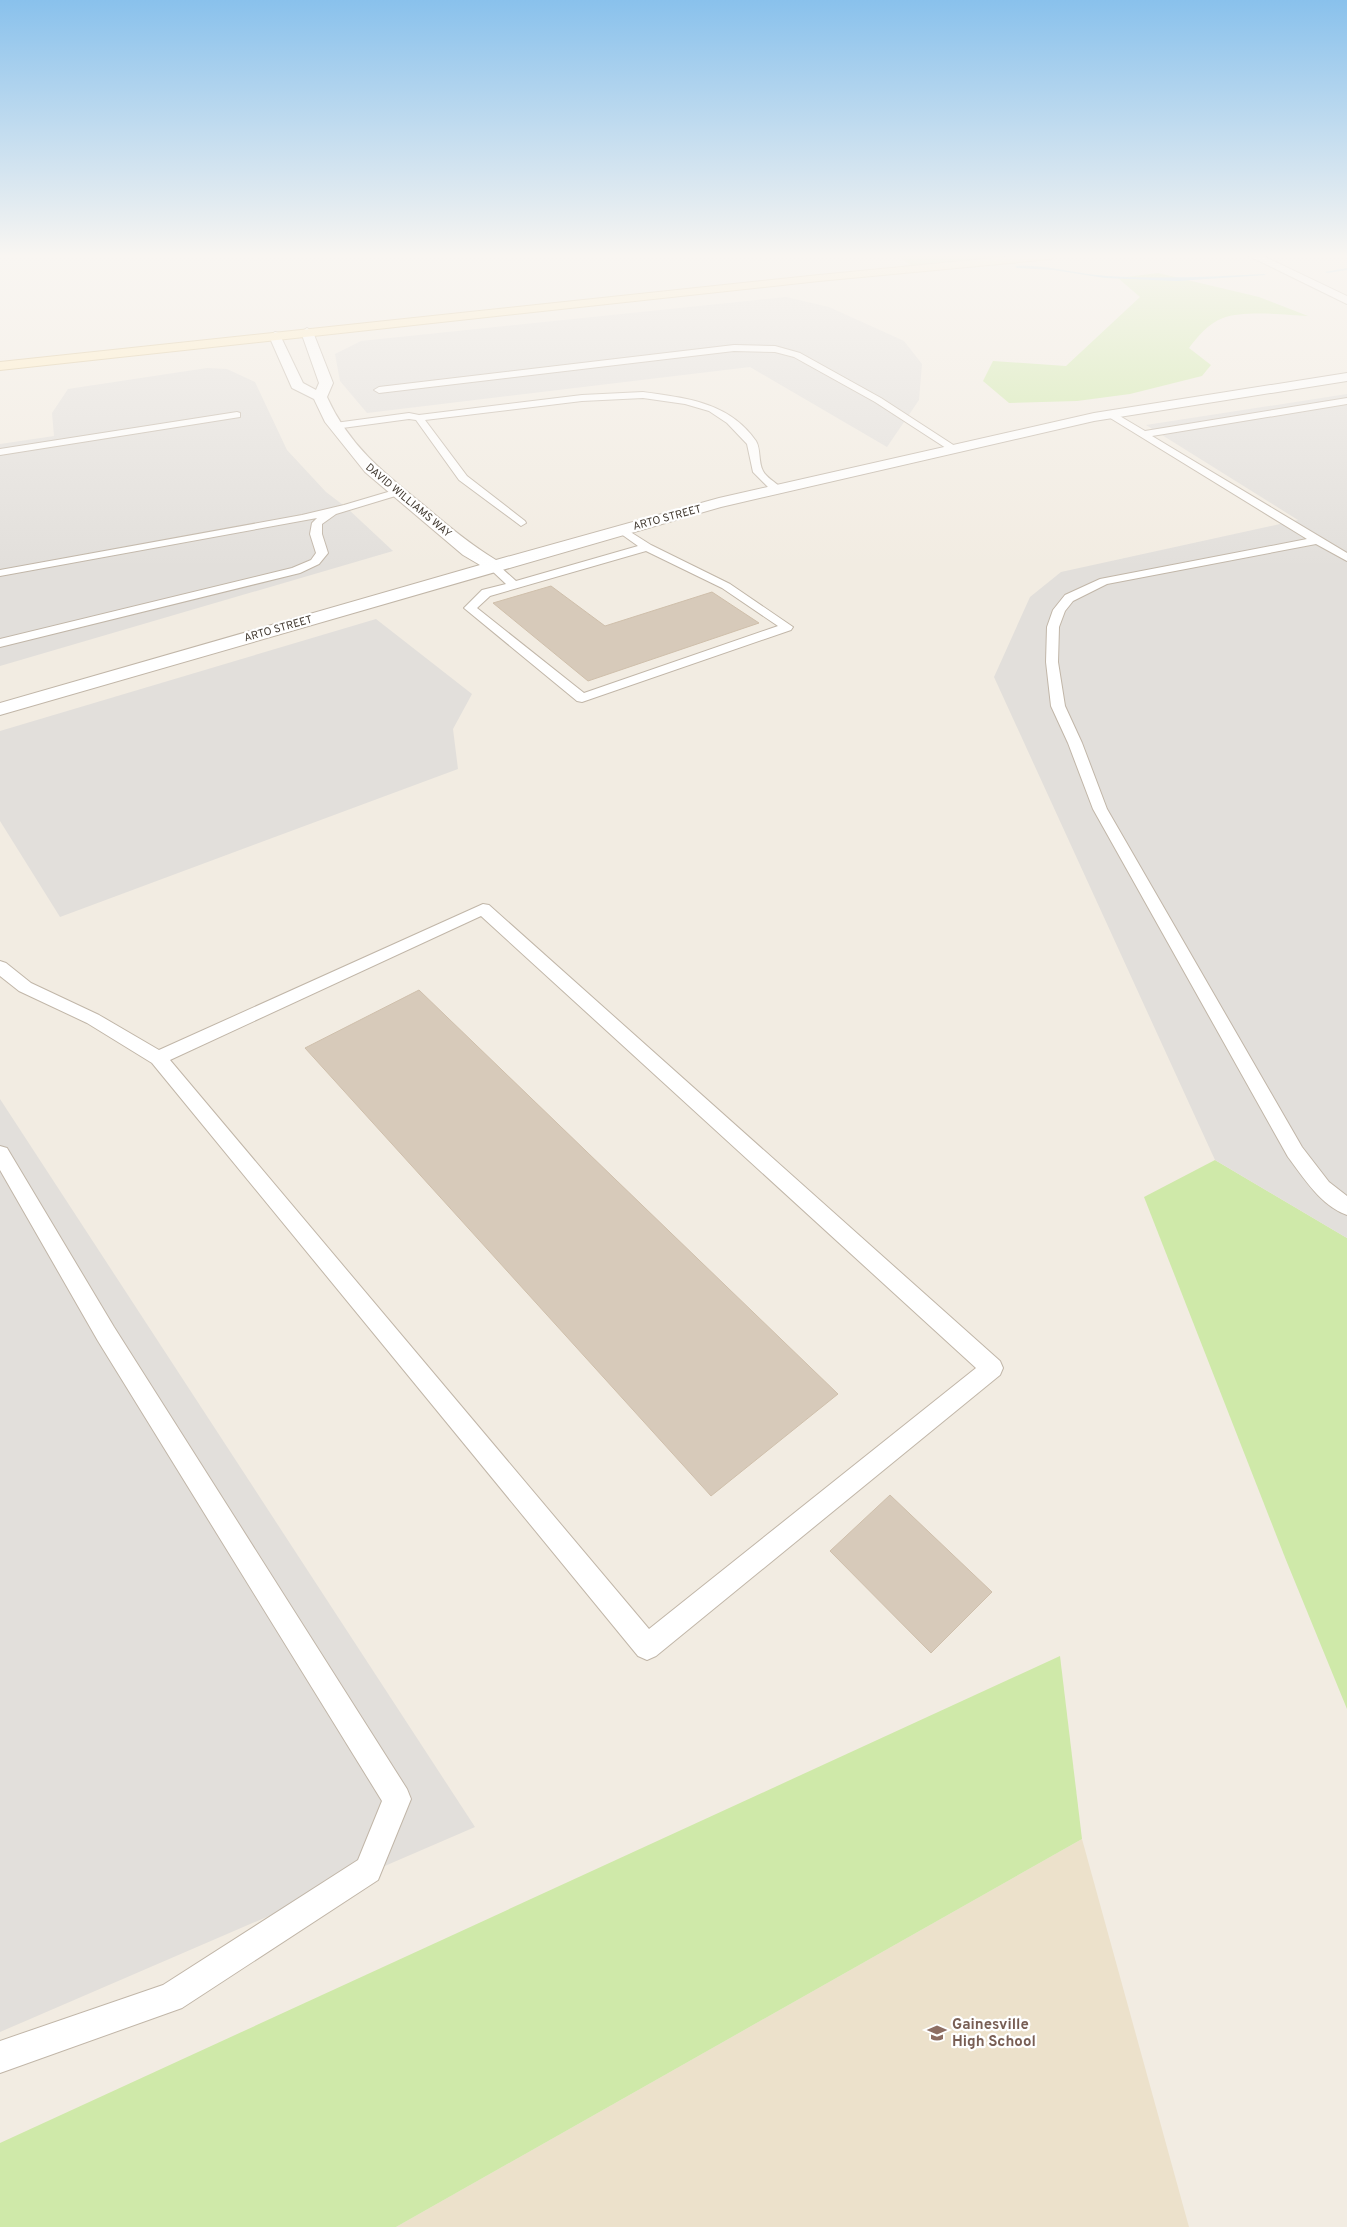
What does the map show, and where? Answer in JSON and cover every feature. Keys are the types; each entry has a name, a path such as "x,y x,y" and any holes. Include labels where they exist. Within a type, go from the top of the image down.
{"main road":[{"path":"0,366 65,360"},
{"path":"0,376 124,360"}],"street":[{"path":"286,360 297,385 320,397 326,383 317,360"},
{"name":"ARTO STREET","path":"0,709 621,529 776,489 1110,414 1347,378"},
{"name":"DAVID WILLIAMS WAY","path":"320,397 335,426 370,469 469,551 493,566"}],"lane":[{"path":"379,390 633,360"},
{"path":"804,360 878,400 953,448"},
{"path":"335,426 409,416 419,418 582,398 643,395 686,401 712,409 730,421 752,443 758,472 776,489"},
{"path":"1144,434 1347,401"},
{"path":"1110,414 1347,558"},
{"path":"0,452 237,415"},
{"path":"419,418 463,478 521,523"},
{"path":"0,573 333,511 398,492"},
{"path":"0,643 296,571 315,562 322,553 316,534 317,523 333,511"},
{"path":"621,529 647,547 726,586 787,627 582,698 470,608 486,594 647,547"},
{"path":"1318,540 1104,581 1084,590 1069,598 1059,610 1053,627 1052,662 1058,706 1075,743 1100,810 1295,1152 1322,1187 1347,1207"},
{"path":"493,566 514,585"},
{"path":"0,967 25,987 93,1019 158,1058 647,1648 992,1368 483,909 158,1058"},
{"path":"0,1153 106,1334 398,1799 368,1870 171,1997 0,2057"}],"shaded area":[{"path":"336,360 919,360 922,364 919,400 887,447 750,367 367,413 340,381"},
{"path":"207,368 227,369 255,382 287,450 326,492 347,508 393,551 0,666 0,444 54,436 52,413 68,389"},
{"path":"1347,394 1347,1238 1215,1160 994,677 1030,597 1061,572 1298,520 1146,425"},
{"path":"376,619 472,694 453,729 458,769 60,917 0,821 0,731"},
{"path":"0,1099 475,1827 0,2032"},
{"name":"Gainesville High School","path":"1082,1839 1189,2227 396,2227"}],"green space":[{"path":"1073,360 1204,360 1211,365 1202,376 1130,394 1077,401 1009,403 983,381 993,361 1066,366"},
{"path":"1215,1160 1347,1238 1347,1709 1286,1560 1144,1197"},
{"path":"1060,1656 1082,1839 396,2227 0,2227 0,2143"}],"building":[{"path":"551,586 605,626 712,592 759,623 588,681 493,603"},
{"path":"419,990 838,1394 711,1496 305,1048"},
{"path":"890,1495 992,1592 931,1653 830,1551"}],"place":[{"name":"Gainesville High School","path":"937,2033"}]}
